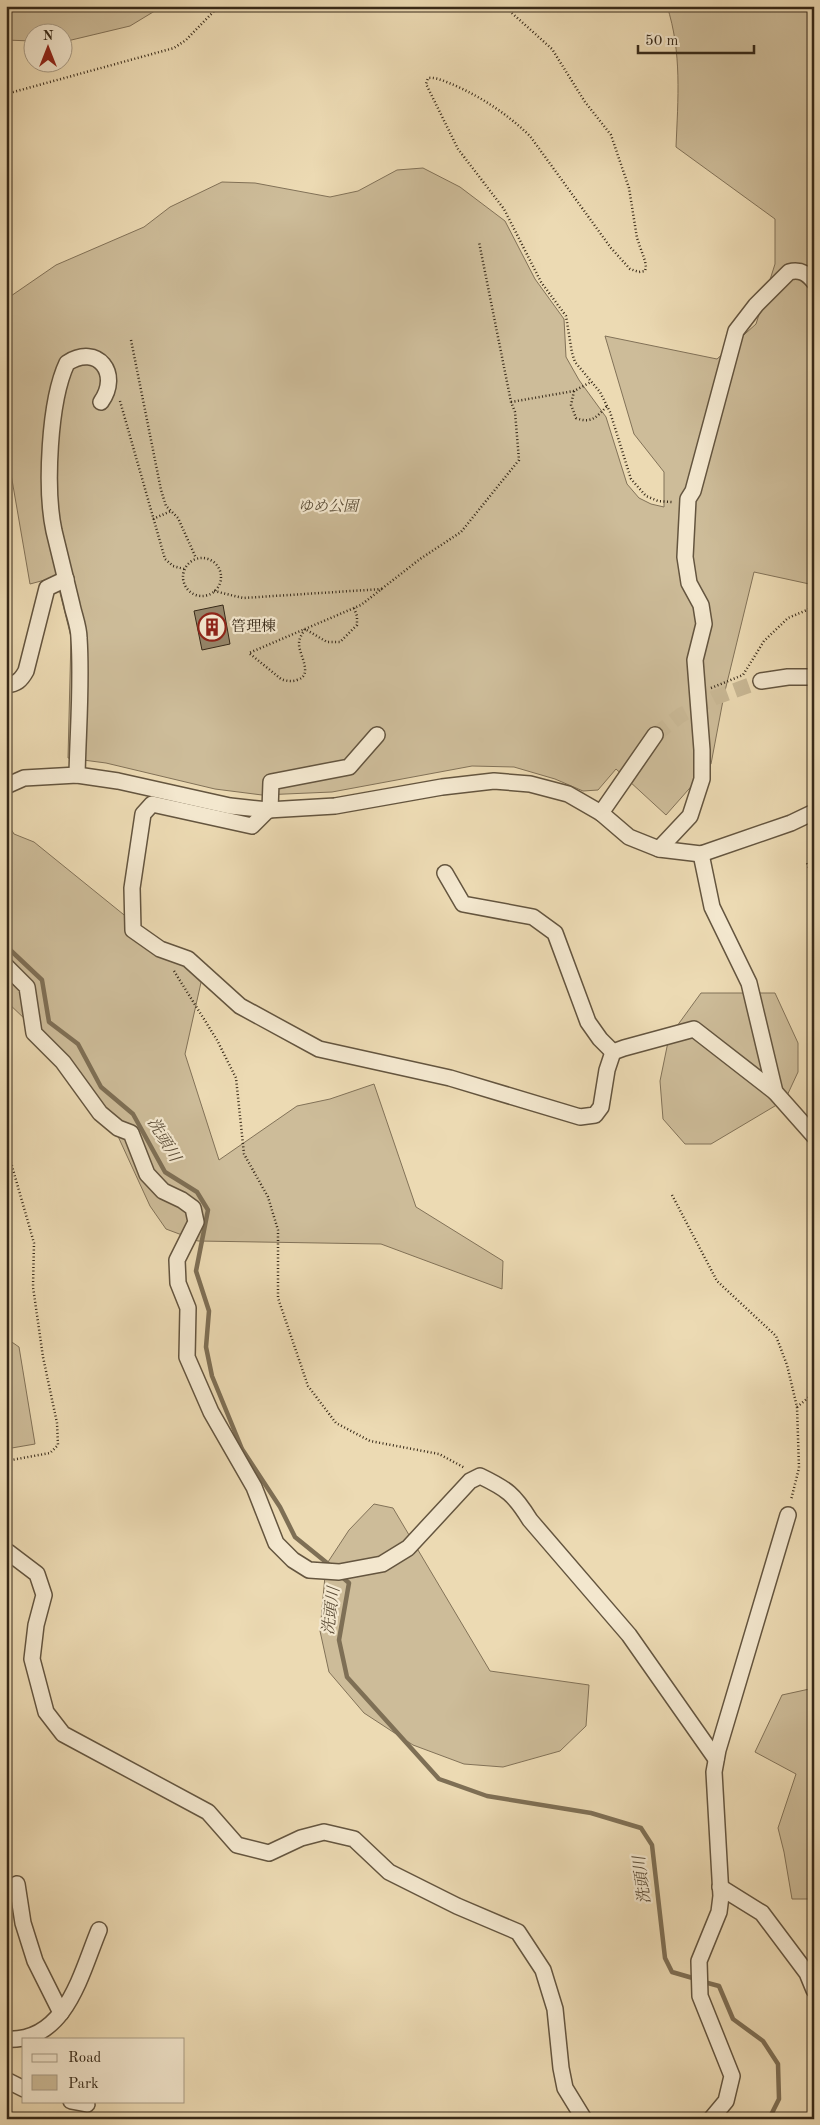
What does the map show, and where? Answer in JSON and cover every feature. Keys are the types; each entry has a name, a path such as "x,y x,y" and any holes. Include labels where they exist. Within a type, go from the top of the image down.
{"street":[{"path":"659,850 690,816 702,779 702,750 696,694 695,660 704,624 701,604 689,583 685,557 688,499 693,491 725,372 740,326 771,288 789,272 796,270 805,273 814,282"},
{"path":"77,775 79,636 51,513 49,477 50,445 61,374 67,363 72,360 92,357 101,361 107,370 109,383 108,393 101,402"},
{"path":"6,685 17,682 26,671 47,588 66,579"},
{"path":"761,681 788,677 814,677"},
{"path":"377,735 349,768 271,782 269,810 252,826 152,804 142,814 132,888 133,930 160,948 188,959 240,1006 319,1049 450,1078 580,1117 595,1115 601,1107 607,1070 613,1052"},
{"path":"601,813 655,735"},
{"path":"6,786 24,778 77,775 118,781 230,806 269,810 335,806 442,787 494,781 530,784 568,794 601,813 629,837 659,850 701,854 791,823 814,812"},
{"path":"701,854 712,907 748,983 776,1092"},
{"path":"445,873 463,904 533,917 555,933 588,1022 600,1039 613,1052"},
{"path":"6,966 27,987 34,1033 63,1062 100,1113 118,1128 131,1133 146,1174 163,1191 182,1200 193,1208 196,1222 178,1260 178,1283 188,1308 187,1357 211,1412 254,1487 276,1543 293,1560 309,1570 339,1572 382,1564 408,1548 470,1481 480,1476 503,1487 517,1499 530,1520 629,1635 716,1760"},
{"path":"613,1052 694,1030 776,1092 814,1136"},
{"path":"711,2119 726,2101 732,2076 700,1996 699,1961 719,1912 720,1887 714,1772 788,1514"},
{"path":"6,1553 8,1552 37,1574 44,1595 36,1625 32,1659 46,1712 63,1734 208,1812 237,1845 269,1853 301,1838 324,1832 354,1839 389,1872 457,1906 518,1932 542,1970 555,2009 560,2068 565,2088 584,2119"},
{"path":"17,1884 23,1924 34,1961 61,2014"},
{"path":"720,1887 762,1913 807,1973 814,1990"},
{"path":"6,2039 34,2035 55,2021 61,2014 70,2003 99,1930"},
{"path":"6,2080 22,2088"},
{"path":"76,2102 87,2104"}],"path":[{"path":"6,94 174,48 186,40 219,6"},
{"path":"504,6 552,49 585,102 611,135 629,188 637,238 645,261 645,271 639,272 630,268 611,248 530,136 515,122 476,95 449,83 434,77 428,78 426,84 458,149 504,210 541,282 566,316 575,362 607,406 620,440 631,479 646,496 658,501 678,502 688,499"},
{"path":"304,629 299,644 306,668 301,678 297,680 286,681 281,679 249,653 304,629 361,605 420,559 461,532 519,460 515,412 511,402 479,242"},
{"path":"131,340 161,490 166,506 178,518 196,558"},
{"path":"511,402 574,390 591,382"},
{"path":"109,383 116,388 164,559 173,566 184,570"},
{"path":"574,390 571,405 576,418 589,421 595,419 607,406"},
{"path":"153,519 171,511"},
{"path":"196,558 211,559 220,571 219,586 208,595 193,594 183,582 184,570 196,558"},
{"path":"214,591 243,598 382,588"},
{"path":"696,694 744,675 764,641 788,618 814,607"},
{"path":"304,629 327,642 340,642 357,625 357,616 354,608"},
{"path":"811,874 807,863 814,860"},
{"path":"160,948 218,1040 236,1078 244,1154 268,1197 278,1230 278,1298 308,1386 336,1423 370,1441 439,1454 480,1476"},
{"path":"6,1145 34,1243 33,1287 43,1358 57,1423 58,1445 50,1453 6,1461"},
{"path":"672,1195 717,1281 776,1336 787,1365 797,1407 798,1468 788,1514"},
{"path":"797,1407 814,1393"}],"green space":[{"path":"6,6 163,6 130,26 72,40 72,22 22,22 22,41 6,40"},
{"name":"ゆめ公園","path":"667,6 814,6 814,585 754,572 724,695 711,764 666,815 616,769 598,790 583,791 555,779 514,767 472,766 332,792 262,795 215,789 106,763 68,758 71,637 56,577 30,584 6,445 8,298 56,265 144,227 170,207 222,182 255,183 330,197 358,191 397,170 423,168 460,187 505,221 535,279 564,319 566,357 579,380 606,417 627,484 639,498 651,504 664,507 664,472 634,434 605,336 717,359 756,324 775,264 775,219 676,147 677,58 672,23"},
{"path":"6,821 14,834 34,842 202,978 185,1054 219,1160 297,1106 330,1099 374,1084 416,1207 503,1261 502,1289 381,1244 198,1241 166,1229 150,1206 105,1108 69,1061 6,1001"},
{"path":"701,993 775,993 798,1043 798,1072 785,1100 711,1144 685,1144 663,1119 660,1081 669,1037"},
{"path":"6,1338 19,1347 35,1444 6,1449"},
{"path":"374,1504 393,1508 490,1671 589,1685 586,1726 560,1751 503,1767 464,1764 413,1745 364,1713 329,1672 320,1631 326,1565 349,1530"},
{"path":"814,1688 814,1899 792,1899 778,1828 796,1774 755,1752 782,1695"}],"building":[{"name":"管理棟","path":"223,605 230,644 202,650 194,611"}],"waterway":[{"name":"洗頭川","path":"6,946 42,980 49,1022 78,1044 101,1087 133,1114 165,1172 197,1192 208,1210 196,1271 209,1311 206,1347 212,1376 242,1449 280,1507 295,1537 332,1567"},
{"name":"洗頭川","path":"341,1576 349,1583 339,1640 347,1677 439,1779 487,1796 591,1813 641,1828 652,1845 665,1958 672,1972 696,1979"},
{"name":"洗頭川","path":"704,1982 719,1986 733,2019 763,2041 778,2064 779,2099 769,2119"}],"tunnel":[{"path":"655,735 681,715 714,698 761,681"}],"place":[{"name":"管理棟","path":"212,627"}]}
